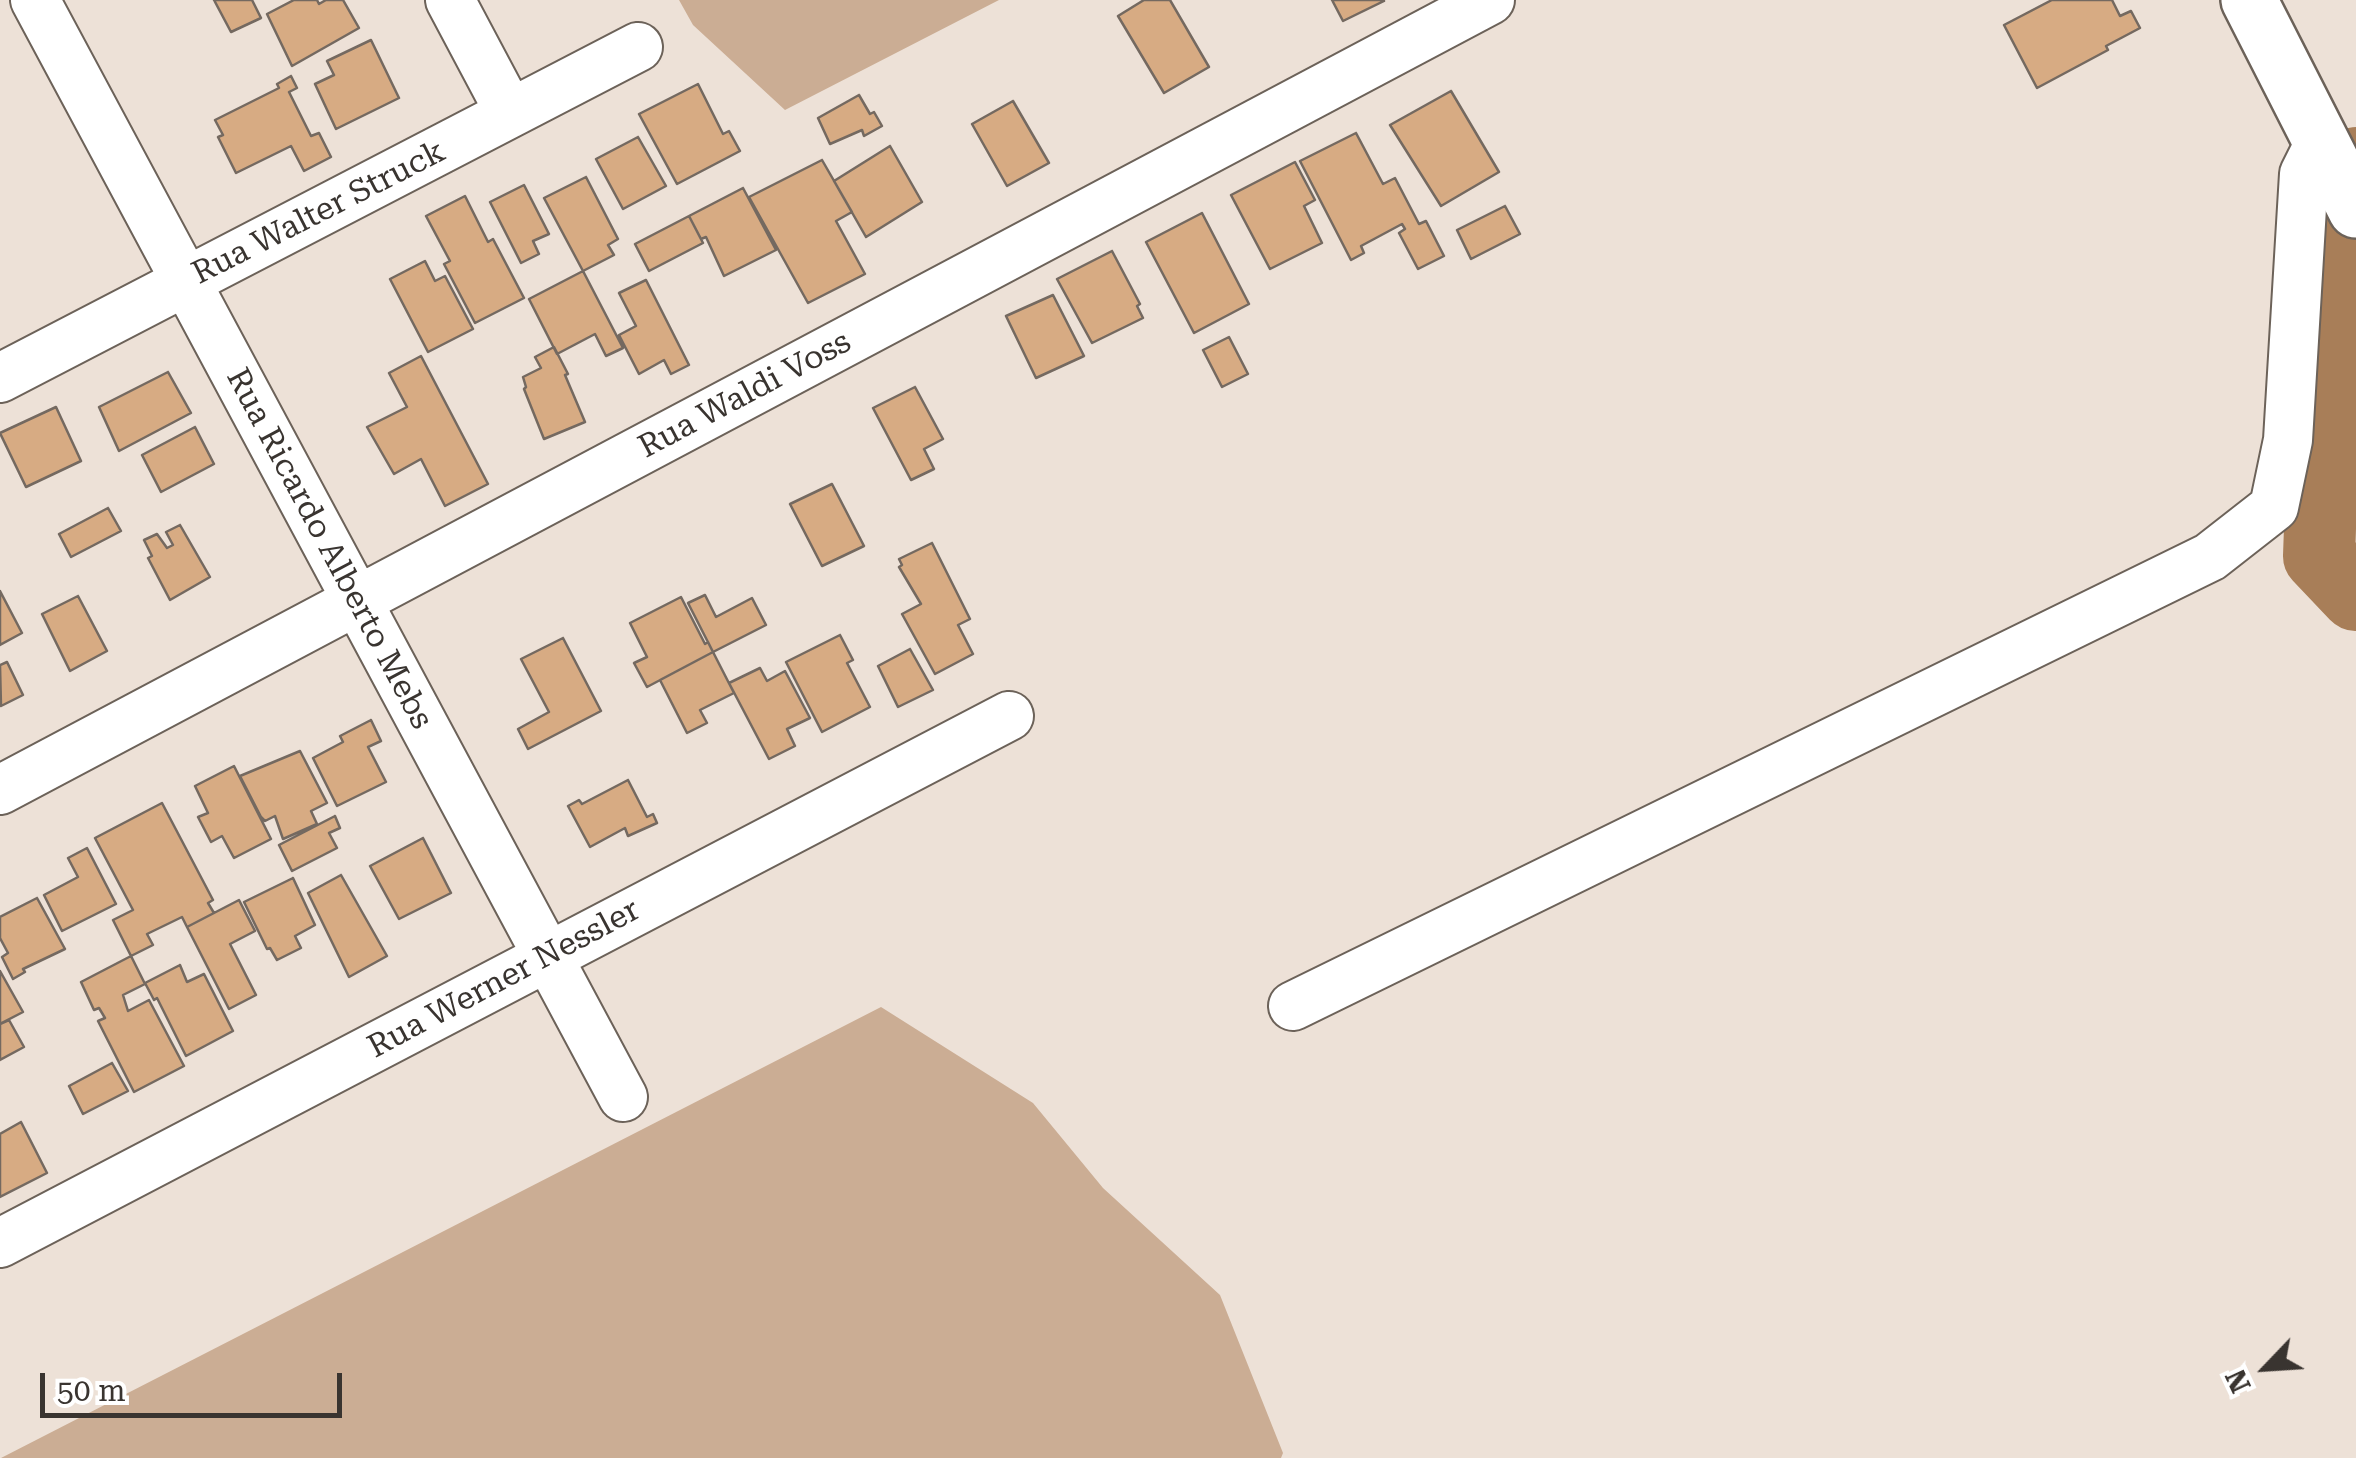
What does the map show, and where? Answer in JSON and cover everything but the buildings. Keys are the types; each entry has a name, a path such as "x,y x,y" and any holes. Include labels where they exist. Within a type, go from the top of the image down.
{"street":[{"name":"Rua Ricardo Alberto Mebs","path":"34,0 623,1097"},
{"path":"450,0 510,113"},
{"name":"Rua Waldi Voss","path":"0,790 1490,0"},
{"path":"2249,0 2356,210"},
{"name":"Rua Walter Struck","path":"0,378 638,47"},
{"path":"1294,1006 2210,557 2274,507 2288,440 2304,174 2326,150"},
{"name":"Rua Werner Nessler","path":"0,1242 1009,716"}],"shaded area":[{"path":"679,0 999,0 785,110 693,25"},
{"path":"881,1007 1033,1103 1103,1188 1220,1295 1283,1453 1281,1458 1,1458"}],"waterway":[{"path":"2356,163 2330,248 2319,556 2356,595"}]}
